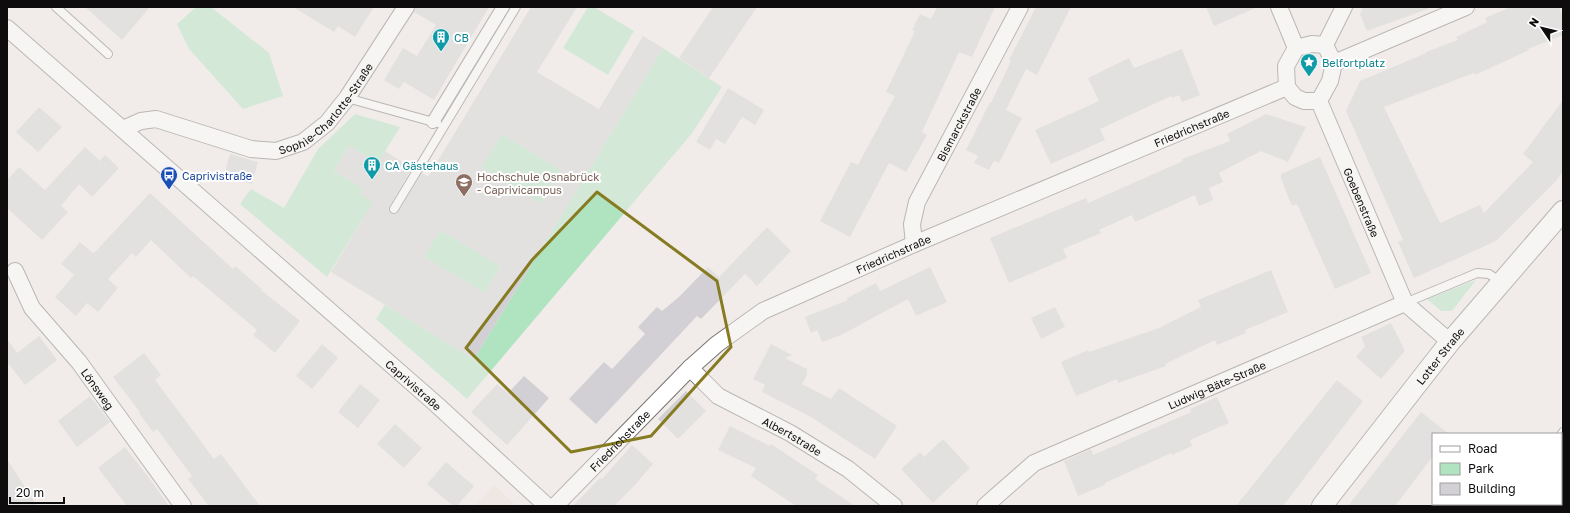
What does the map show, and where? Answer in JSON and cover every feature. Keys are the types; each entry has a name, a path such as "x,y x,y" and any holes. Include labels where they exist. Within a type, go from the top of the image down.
{"street":[{"name":"Sophie-Charlotte-Straße","path":"122,129 141,121 156,119 251,149 276,151 303,142 327,123 347,98 406,7"},
{"path":"432,122 502,7"},
{"name":"Bismarckstraße","path":"914,244 912,224 918,202 1020,7"},
{"path":"1279,7 1296,48"},
{"path":"1325,45 1344,7"},
{"path":"1334,63 1466,7"},
{"name":"Caprivistraße","path":"7,28 441,408 547,506"},
{"path":"1312,44 1325,45 1334,63 1330,81 1319,101 1304,101 1295,97 1287,87 1286,66 1296,48 1312,44"},
{"name":"Friedrichstraße","path":"556,506 690,368 717,344 763,311 914,244 1287,87"},
{"name":"Goebenstraße","path":"1319,101 1404,303"},
{"name":"Lotter Straße","path":"1324,505 1450,342 1563,211"},
{"name":"Lönsweg","path":"15,271 32,308 79,362 183,506"},
{"path":"1404,303 1450,342"},
{"name":"Ludwig-Bäte-Straße","path":"985,506 1034,462 1404,303"},
{"name":"Albertstraße","path":"690,368 718,396 790,433 848,469 894,506"}],"lane":[{"path":"56,7 108,54"},
{"path":"394,209 516,7"},
{"path":"347,98 445,126"},
{"path":"1404,303 1477,273 1489,274 1501,282"},
{"path":"1562,436 1563,432"}],"highlighted area":[{"path":"597,192 717,281 731,347 651,436 571,452 466,348 532,260"}],"shaded area":[{"path":"494,485 517,506 475,506"}],"green space":[{"path":"196,7 211,7 269,53 283,96 243,109 189,49 177,24"},
{"path":"588,7 594,7 634,31 608,75 563,48"},
{"path":"663,48 722,87 693,132 467,399 376,319 385,305 474,359"},
{"path":"355,114 400,127 378,163 349,146 334,171 364,189 361,194 380,206 362,220 327,277 240,204 251,189 284,208 318,149"},
{"path":"502,134 561,170 541,204 481,167"},
{"path":"440,230 501,266 485,293 424,257"},
{"path":"1476,280 1452,311 1441,311 1427,299"}],"building":[{"path":"85,7 150,7 122,40"},
{"path":"293,7 374,7 355,37 338,26 334,32"},
{"name":"CB","path":"415,7 489,7 434,100 404,82 399,89 384,80 403,48 417,56 436,25 414,12"},
{"path":"531,7 577,7 537,72 599,109 643,36 663,48 474,359 331,272 373,202 360,194 364,189 334,171 349,146 378,163 385,151 412,168 389,207 391,213 397,214 422,173 428,177","holes":["502,134 561,170 541,204 481,167","440,230 501,266 485,293 424,257"]},
{"path":"713,7 757,7 709,78 679,58"},
{"path":"937,7 995,7 972,57 959,52 922,132 927,135 906,172 889,163 850,237 820,221 851,162 858,165 895,96 886,92 915,31 912,30 920,14 931,19"},
{"path":"1036,7 1071,7 1037,75 1026,69 1006,110 1022,118 999,163 994,161 989,170 974,163 978,156 966,150 990,102 991,103 1011,61 1009,60"},
{"path":"1206,7 1258,7 1214,26"},
{"path":"1363,7 1428,7 1428,9 1367,31 1360,14"},
{"path":"1511,7 1559,7 1563,17 1563,35 1528,49 1529,50 1475,75 1474,73 1384,107 1440,223 1480,205 1484,213 1533,162 1523,154 1563,100 1563,171 1557,180 1496,241 1414,278 1398,242 1403,240 1346,111 1360,81 1426,52 1458,40 1456,37 1487,22 1485,18"},
{"path":"1182,49 1200,95 1182,102 1179,95 1172,98 1171,96 1100,129 1105,140 1051,164 1035,130 1099,101 1088,78 1129,58 1134,68"},
{"path":"728,88 764,110 755,125 742,117 725,144 716,139 710,150 696,142"},
{"path":"39,107 62,127 38,152 16,132"},
{"path":"1266,114 1306,127 1288,162 1261,151 1219,173 1223,182 1209,188 1213,200 1199,206 1195,195 1135,222 1132,215 1099,230 1101,233 1063,249 1067,258 1009,283 990,238 1086,198 1088,203 1183,161 1182,159 1230,141 1227,134"},
{"path":"85,147 100,161 105,155 119,168 92,197 79,184 61,206 68,212 42,240 7,208 7,180 19,167 45,190"},
{"path":"230,154 258,162 252,184 224,176"},
{"path":"1320,157 1371,273 1335,289 1297,204 1292,206 1281,179 1281,174"},
{"path":"150,193 233,269 235,266 262,289 261,290 300,321 275,353 253,335 257,330 193,276 191,278 151,240 136,257 132,253 108,279 118,288 98,312 87,303 76,316 55,297 74,275 61,264 80,242 93,253 95,252"},
{"path":"767,227 791,251 757,286 745,274 701,319 697,316 596,424 569,399 604,362 612,369 645,334 638,327 657,307 662,311 680,296 708,267 719,277"},
{"path":"930,267 947,302 916,316 908,299 841,335 822,342 817,330 811,333 805,317 848,300 847,298 876,283 880,291"},
{"path":"1271,270 1288,312 1245,330 1246,333 1217,345 1215,340 1165,364 1166,366 1118,383 1117,379 1076,396 1061,362 1088,350 1089,352 1159,328 1201,307 1198,300"},
{"path":"1055,307 1065,327 1041,339 1031,318"},
{"path":"1391,323 1405,351 1381,379 1356,357 1365,346 1361,337"},
{"path":"39,336 57,360 25,385 7,362 7,339 17,353"},
{"path":"322,344 338,358 312,389 296,376"},
{"path":"771,344 792,355 785,358 807,369 807,375 802,384 831,399 839,388 897,426 875,459 811,417 762,392 765,385 753,379"},
{"path":"144,353 161,375 155,380 214,459 221,454 260,506 209,506 188,479 192,476 157,429 153,432 139,413 140,412 113,377"},
{"path":"524,376 549,398 507,445 471,412 497,384 508,393"},
{"path":"1337,380 1363,401 1283,506 1236,506"},
{"path":"360,384 380,400 358,428 338,412"},
{"path":"686,391 706,411 678,439 658,419"},
{"path":"90,396 110,422 77,447 58,421"},
{"path":"1217,397 1229,423 1190,440 1192,446 1172,455 1171,453 1105,483 1105,485 1078,496 1064,461 1091,449 1093,455 1191,412 1190,409"},
{"path":"1421,412 1448,433 1432,433 1432,457 1395,506 1348,506"},
{"path":"395,424 422,448 404,468 377,444"},
{"path":"730,426 770,446 771,444 818,475 815,479 855,506 796,506 751,476 756,468 718,450"},
{"path":"943,439 970,468 933,503 901,469 920,452 924,457"},
{"path":"632,445 653,464 634,486 614,506 573,506 600,478 602,479"},
{"path":"125,447 169,506 127,506 98,468"},
{"path":"7,459 37,506 7,506"},
{"path":"446,462 474,486 457,506 453,506 427,484"}],"place":[{"name":"CB","path":"441,52"},
{"name":"Belfortplatz","path":"1309,77"},
{"name":"CA Gästehaus","path":"372,180"},
{"name":"Caprivistraße","path":"169,190"},
{"name":"Hochschule Osnabrück - Caprivicampus","path":"464,197"}]}
